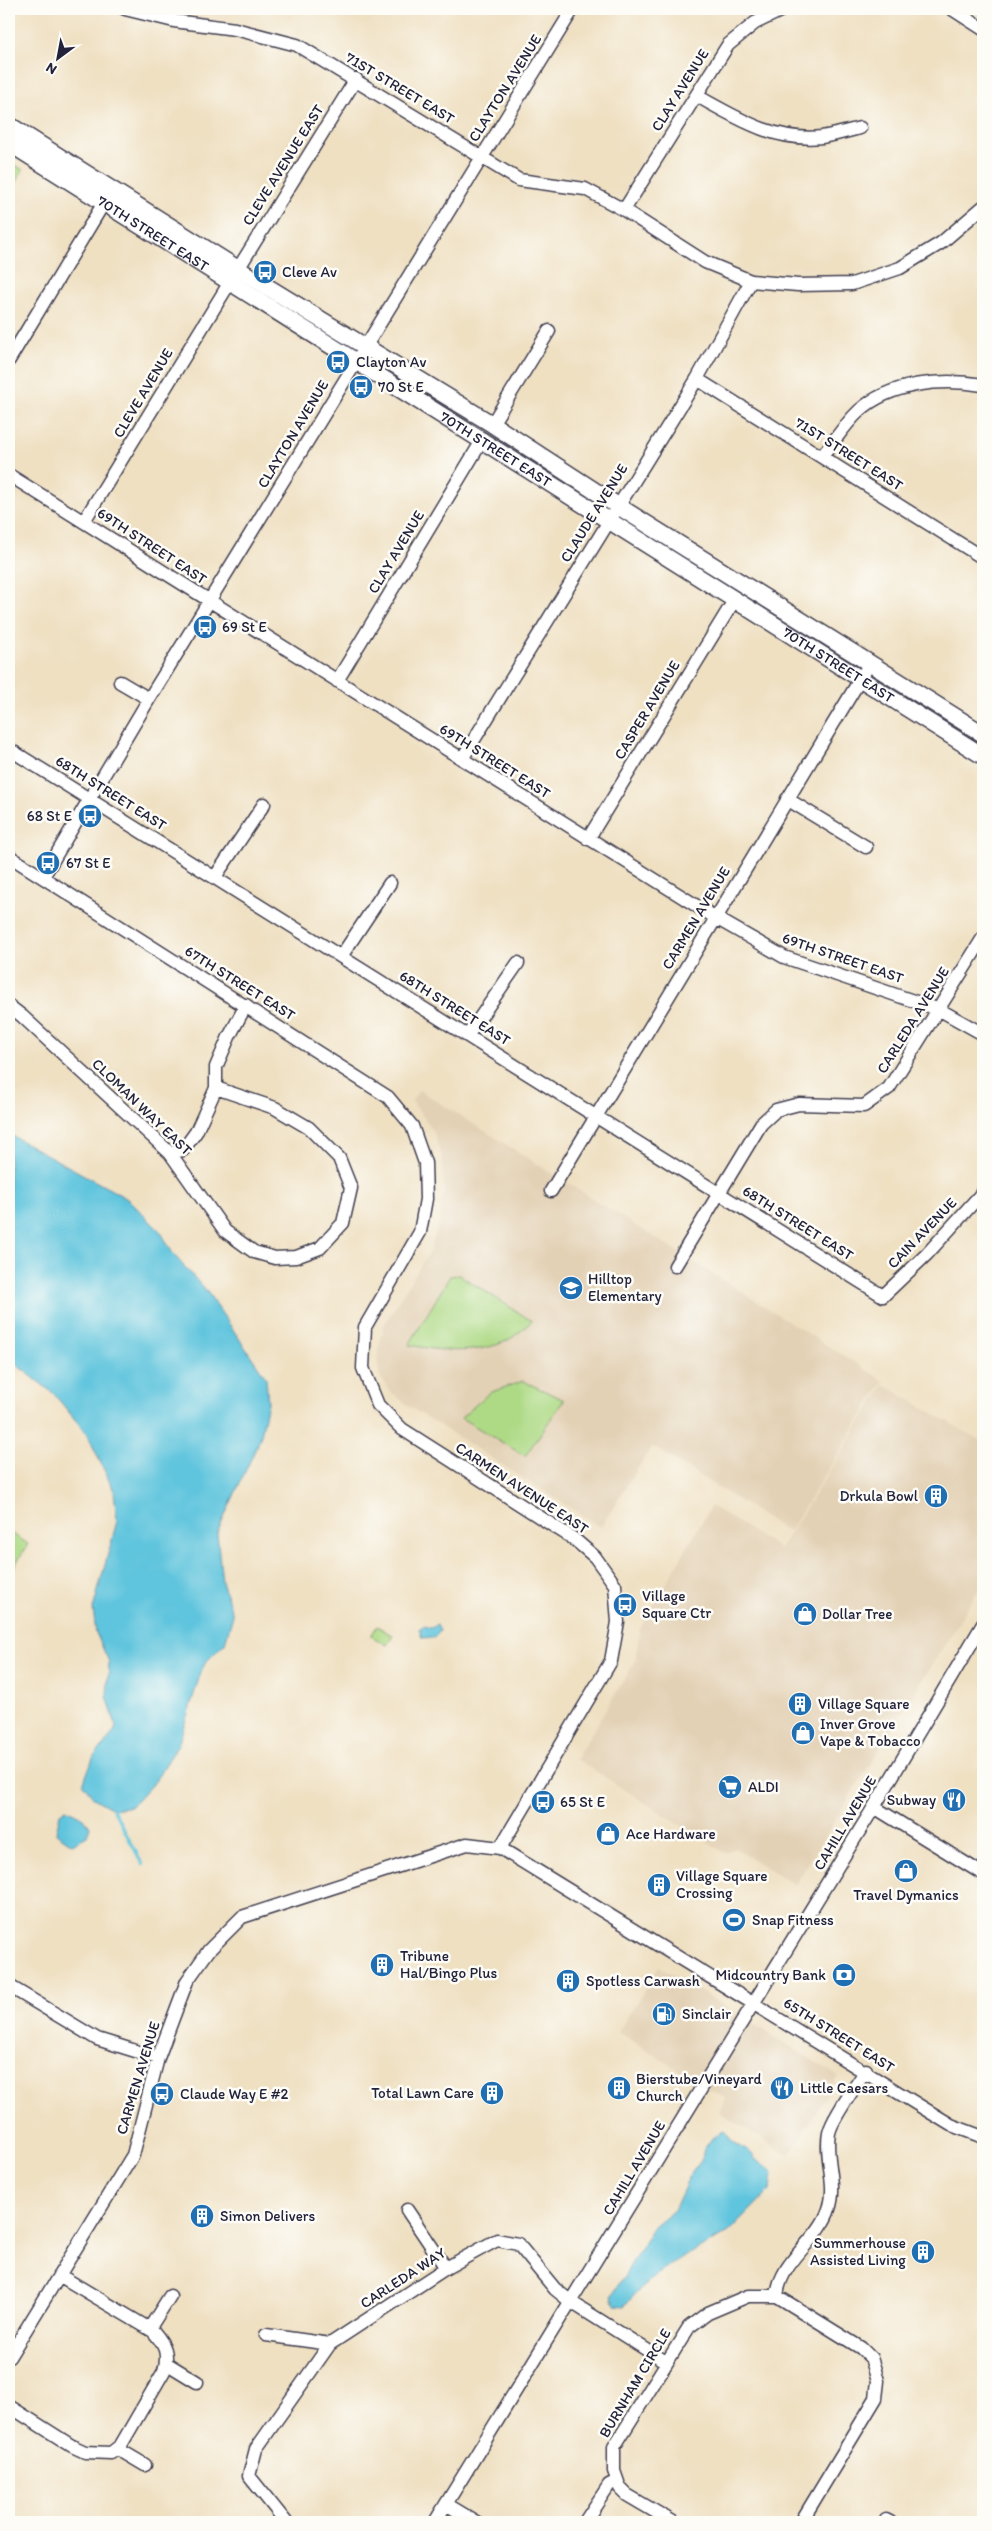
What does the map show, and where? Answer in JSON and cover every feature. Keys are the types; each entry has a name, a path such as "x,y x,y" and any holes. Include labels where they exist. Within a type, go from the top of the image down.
{"main road":[{"name":"70TH STREET EAST","path":"9,125 108,196 234,275 355,362 483,439 613,512 870,663 983,734"},
{"name":"70TH STREET EAST","path":"9,143 108,196"},
{"name":"70TH STREET EAST","path":"234,275 365,346 492,424 734,599 983,756"}],"street":[{"name":"71ST STREET EAST","path":"125,9 174,15 297,45 356,79 519,180 585,189 624,210 706,262 751,282"},
{"name":"CLAYTON AVENUE","path":"43,877 149,699 355,362 574,9"},
{"name":"CLAY AVENUE","path":"624,210 728,45 755,23 784,9"},
{"path":"952,9 983,29"},
{"name":"CLEVE AVENUE EAST","path":"234,275 356,79"},
{"path":"697,96 749,125 778,135 822,137 860,128"},
{"path":"9,360 108,196"},
{"path":"751,282 798,285 852,284 900,268 941,243 983,207"},
{"name":"CLEVE AVENUE","path":"84,521 234,275"},
{"name":"CLAUDE AVENUE","path":"462,759 697,379 751,282"},
{"path":"492,424 549,331"},
{"name":"71ST STREET EAST","path":"697,379 983,558"},
{"path":"822,456 859,411 882,397 927,383 957,380 983,384"},
{"name":"CLAY AVENUE","path":"337,681 483,439"},
{"name":"69TH STREET EAST","path":"9,475 716,918 784,957 940,1010 983,1034"},
{"name":"CASPER AVENUE","path":"588,839 734,599"},
{"name":"CARMEN AVENUE","path":"551,1191 595,1115 870,663"},
{"path":"120,682 149,699"},
{"name":"68TH STREET EAST","path":"9,749 342,955 883,1296"},
{"path":"787,799 866,848"},
{"path":"215,877 264,804"},
{"name":"67TH STREET EAST","path":"9,856 388,1097 412,1126 425,1163"},
{"path":"342,955 390,883"},
{"name":"CARLEDA AVENUE","path":"675,1266 718,1192 761,1124 776,1110 799,1104 864,1106 889,1088 940,1010 983,938"},
{"path":"468,1035 518,963"},
{"path":"170,1153 182,1150 196,1132 216,1088 216,1067 246,1005"},
{"name":"CLOMAN WAY EAST","path":"9,1006 170,1153 225,1231 254,1252 275,1258 296,1256 320,1248 343,1223 351,1188 339,1158 309,1128 275,1108 216,1088"},
{"name":"CARMEN AVENUE EAST","path":"425,1163 426,1198 420,1232 365,1327 364,1368 378,1404 402,1428 574,1539 595,1557 615,1585 618,1622 611,1661 500,1848"},
{"name":"CAIN AVENUE","path":"883,1296 926,1254 983,1192"},
{"name":"CAHILL AVENUE","path":"435,2522 874,1807 983,1624"},
{"path":"874,1807 983,1874"},
{"name":"CARMEN AVENUE","path":"9,2356 133,2154 158,2058 187,1981 209,1950 242,1917 468,1844 500,1848"},
{"name":"65TH STREET EAST","path":"500,1848 866,2070 951,2125 983,2137"},
{"path":"9,1986 97,2039 158,2058"},
{"path":"801,2522 874,2404 878,2381 871,2358 861,2348 777,2296 783,2276 825,2219 830,2208 832,2189 829,2132 866,2070"},
{"path":"407,2210 446,2268"},
{"name":"CARLEDA WAY","path":"286,2522 249,2476 256,2450 330,2344 446,2268 496,2240 518,2244 555,2289 571,2302 666,2362"},
{"path":"9,2406 72,2446 85,2452 111,2453 118,2449 164,2371 168,2358 162,2341 149,2329 59,2275"},
{"name":"BURNHAM CIRCLE","path":"617,2481 612,2456 614,2447 689,2327 697,2320 748,2296 768,2294 777,2296"},
{"path":"149,2329 170,2296"},
{"path":"266,2335 330,2344"},
{"path":"166,2363 197,2382"},
{"path":"118,2449 145,2465"},
{"path":"586,2520 609,2485 617,2481 627,2494 673,2522"},
{"path":"446,2504 476,2522"}],"shaded area":[{"name":"Hilltop Elementary","path":"419,1090 884,1381 789,1532 652,1446 601,1527 410,1407 389,1390 379,1375 378,1353 384,1325 430,1250 440,1221 444,1190 442,1159 434,1132 412,1101"},
{"path":"884,1385 983,1442 983,1583 795,1885 735,1848 725,1853 576,1759 635,1662 640,1629 711,1506 780,1549"},
{"path":"659,1966 838,2076 789,2156 719,2112 726,2099 618,2032"}],"green space":[{"path":"9,161 23,170 9,193"},
{"path":"459,1275 532,1321 508,1340 481,1349 457,1351 409,1345 450,1276"},
{"path":"523,1381 564,1400 525,1456 461,1418 489,1393"},
{"path":"9,1532 28,1544 9,1575"},
{"path":"377,1626 393,1636 387,1645 371,1636"}],"water":[{"path":"9,1134 128,1199 161,1232 173,1254 208,1293 266,1378 268,1403 260,1439 217,1533 222,1582 233,1615 225,1643 205,1663 178,1745 155,1781 132,1806 113,1809 95,1799 83,1784 93,1758 114,1732 116,1726 107,1696 109,1662 96,1633 93,1609 117,1521 114,1491 87,1434 53,1393 9,1359"},
{"path":"437,1625 440,1631 435,1637 422,1638 419,1629 423,1626 431,1628"},
{"path":"66,1809 84,1818 90,1827 87,1836 72,1844 56,1833 60,1813"},
{"path":"724,2131 732,2141 768,2167 773,2174 771,2189 729,2232 675,2262 648,2281 624,2306 615,2305 612,2296 654,2226 674,2210 692,2171 701,2161 704,2149 713,2137"}],"waterway":[{"path":"113,1809 143,1865"}],"place":[{"name":"Cleve Av","path":"265,272"},
{"name":"Clayton Av","path":"338,362"},
{"name":"70 St E","path":"361,387"},
{"name":"69 St E","path":"205,627"},
{"name":"68 St E","path":"90,816"},
{"name":"67 St E","path":"48,863"},
{"name":"Hilltop Elementary","path":"571,1288"},
{"name":"Drkula Bowl","path":"936,1496"},
{"name":"Village Square Ctr","path":"625,1605"},
{"name":"Dollar Tree","path":"805,1614"},
{"name":"Village Square","path":"800,1704"},
{"name":"Inver Grove Vape & Tobacco","path":"803,1733"},
{"name":"ALDI","path":"730,1787"},
{"name":"Subway","path":"954,1800"},
{"name":"65 St E","path":"543,1802"},
{"name":"Ace Hardware","path":"608,1834"},
{"name":"Travel Dymanics","path":"906,1871"},
{"name":"Village Square Crossing","path":"659,1885"},
{"name":"Snap Fitness","path":"734,1920"},
{"name":"Tribune Hal/Bingo Plus","path":"382,1965"},
{"name":"Midcountry Bank","path":"844,1975"},
{"name":"Spotless Carwash","path":"568,1981"},
{"name":"Sinclair","path":"664,2014"},
{"name":"Bierstube/Vineyard Church","path":"619,2088"},
{"name":"Little Caesars","path":"782,2088"},
{"name":"Total Lawn Care","path":"492,2093"},
{"name":"Claude Way E #2","path":"162,2094"},
{"name":"Simon Delivers","path":"202,2216"},
{"name":"Summerhouse Assisted Living","path":"923,2252"}]}
